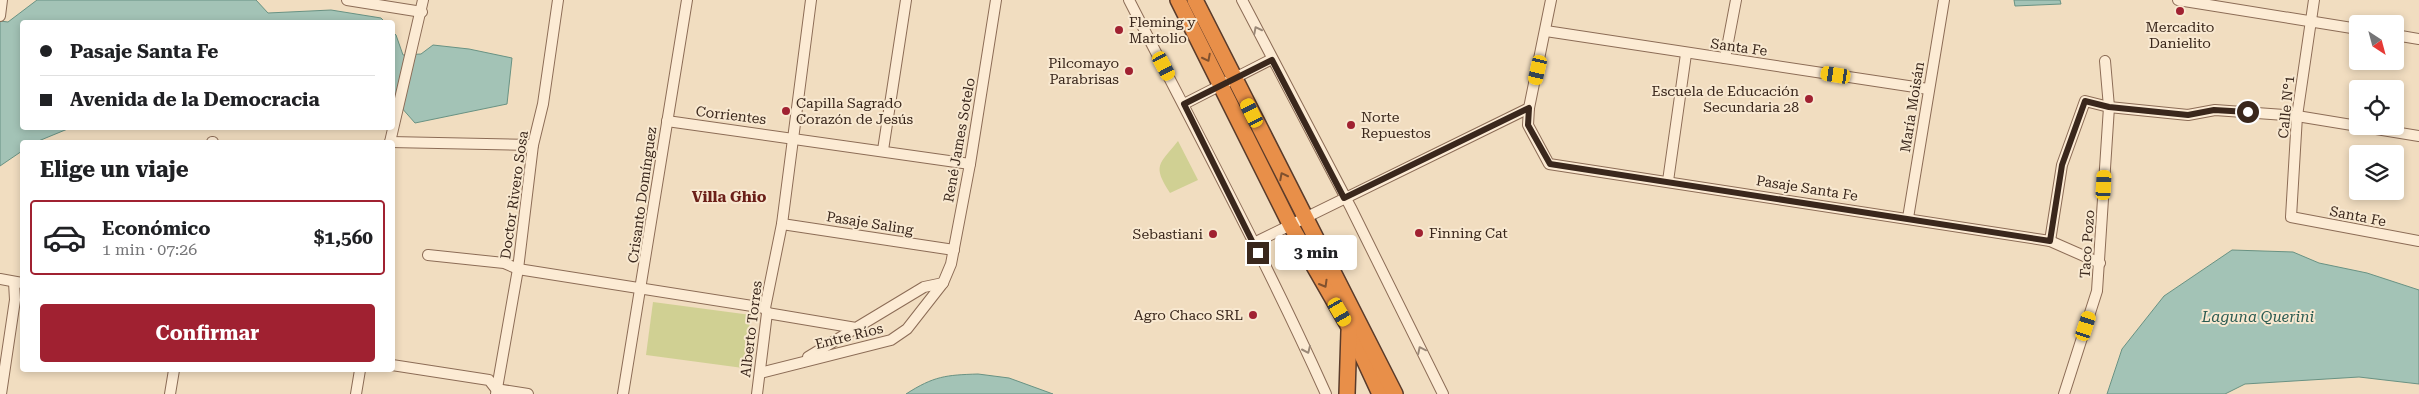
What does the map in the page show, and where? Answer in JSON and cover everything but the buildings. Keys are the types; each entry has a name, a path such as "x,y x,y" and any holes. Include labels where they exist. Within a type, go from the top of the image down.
{"highway":[{"path":"1178,0 1227,81 1305,220 1395,394"},
{"path":"1195,0 1227,81 1291,226 1349,327 1380,394"},
{"path":"1348,394 1349,327"}],"street":[{"path":"0,16 2,0"},
{"path":"347,0 422,12"},
{"path":"395,123 414,38 422,12 423,0"},
{"name":"Doctor Rivero Sosa","path":"496,392 518,269 533,145 543,104 558,0"},
{"name":"Crisanto Domínguez","path":"624,394 688,0"},
{"name":"Alberto Torres","path":"757,394 766,311 782,224 792,137 812,0"},
{"path":"883,150 906,0"},
{"name":"René James Sotelo","path":"943,283 951,264 954,250 970,164 996,0"},
{"path":"1129,0 1184,104 1303,341 1326,394"},
{"path":"1242,0 1442,394"},
{"path":"1254,244 1529,108 1551,0"},
{"path":"1726,58 1736,0"},
{"name":"María Moisán","path":"1908,218 1944,0"},
{"path":"2178,0 2349,28"},
{"name":"Calle N°1","path":"2291,217 2297,116 2314,0"},
{"name":"Santa Fe","path":"1546,31 1686,54 1726,58 1928,89"},
{"path":"2404,36 2419,39"},
{"path":"1668,180 1686,54"},
{"path":"1184,104 1272,60"},
{"name":"Taco Pozo","path":"2064,394 2097,291 2109,107 2105,61"},
{"path":"2050,241 2062,165 2085,101 2109,107 2188,115 2214,110 2297,116 2419,136"},
{"name":"Pasaje Santa Fe","path":"1529,108 1528,125 1550,164 1668,180 2050,241 2100,263"},
{"name":"Corrientes","path":"667,121 792,137 970,164"},
{"path":"395,142 533,145"},
{"name":"Santa Fe","path":"2291,217 2419,241"},
{"name":"Pasaje Saling","path":"782,224 954,250"},
{"name":"Entre Ríos","path":"428,255 504,263 518,269 642,289 856,328 924,287 943,283"},
{"path":"0,279 18,282 2,394"},
{"name":"Entre Ríos","path":"760,373 891,340 907,329 943,283"},
{"path":"799,363 856,328"},
{"path":"395,365 490,380 496,392 528,394"},
{"path":"170,394 174,372"},
{"path":"356,394 360,372"}],"green space":[{"path":"1178,141 1198,180 1170,193 1161,176 1160,166 1166,155"},
{"path":"653,302 751,315 743,368 646,355"}],"water":[{"path":"37,0 256,0 268,13 331,10 381,18 383,20 20,20 20,130 65,130 41,140 20,140 20,152 0,166 0,21 8,22"},
{"path":"2014,0 2060,0 2061,4 2015,6"},
{"path":"395,34 403,55 421,54 433,45 469,49 512,58 507,104 415,123 395,100"},
{"name":"Laguna Querini","path":"2232,250 2293,252 2319,263 2367,273 2419,290 2419,384 2359,377 2245,384 2225,394 2107,394 2122,349 2164,296"},
{"path":"978,374 1009,378 1053,394 906,394 925,383 940,378"}],"place":[{"name":"Mercadito Danielito","path":"2180,11"},
{"name":"Fleming y Martolio","path":"1119,30"},
{"name":"Pilcomayo Parabrisas","path":"1129,71"},
{"name":"Escuela de Educación Secundaria 28","path":"1809,99"},
{"name":"Capilla Sagrado Corazón de Jesús","path":"786,111"},
{"name":"Norte Repuestos","path":"1351,125"},
{"name":"Finning Cat","path":"1419,233"},
{"name":"Sebastiani","path":"1213,234"},
{"name":"Agro Chaco SRL","path":"1253,315"}],"district":[{"name":"Villa Ghio","path":"729,197"}],"route":[{"path":"1258,253 1184,104 1272,60 1344,198 1529,108 1528,125 1550,164 1668,180 2050,241 2062,165 2085,101 2109,107 2188,115 2214,110 2248,112"}]}
